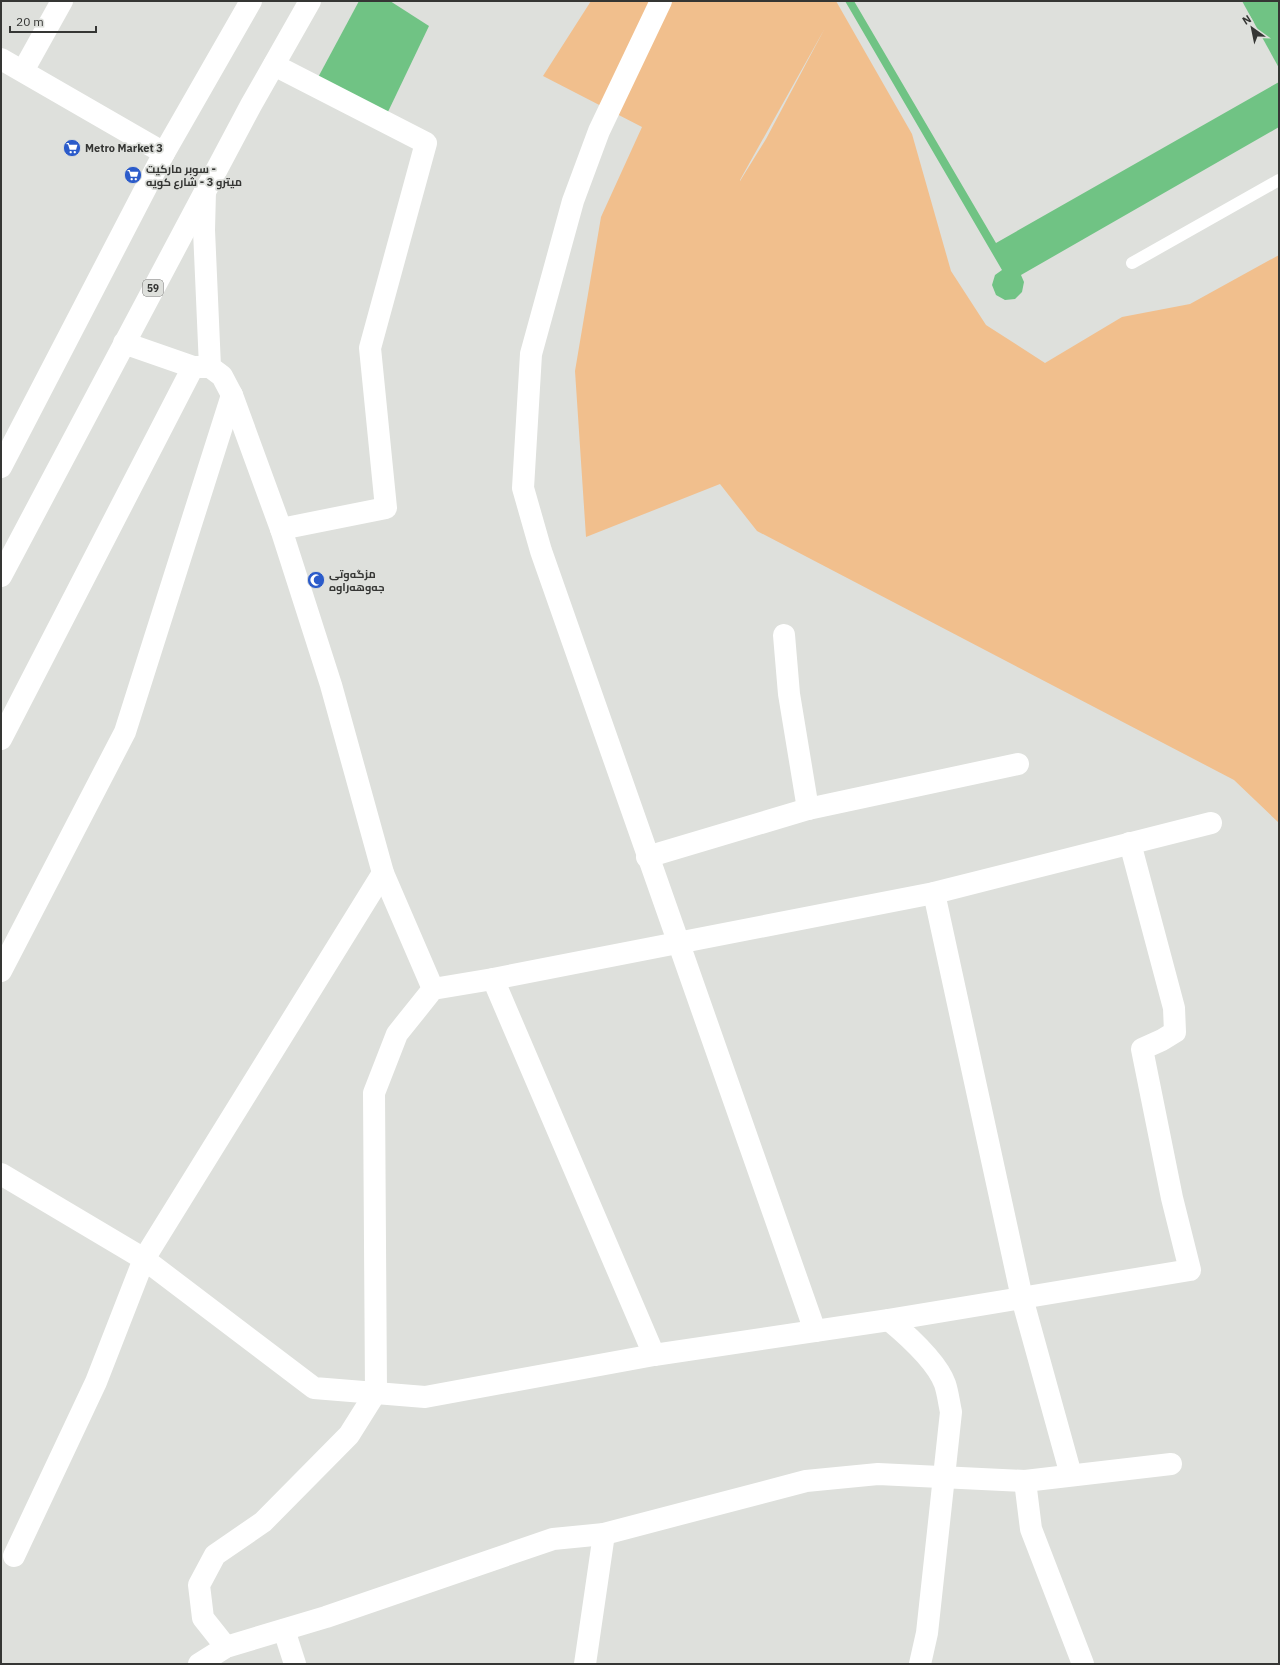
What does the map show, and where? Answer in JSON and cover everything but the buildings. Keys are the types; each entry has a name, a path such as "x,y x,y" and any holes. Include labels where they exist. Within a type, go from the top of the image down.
{"street":[{"path":"23,71 62,1"},
{"path":"1,467 164,153 250,1"},
{"name":"59","path":"1,576 205,191 310,1"},
{"path":"661,1 599,131 573,201 531,354 523,488 541,551 647,857 815,1331"},
{"path":"1,59 164,153"},
{"path":"274,65 426,143 370,348 386,508 281,529"},
{"path":"1,739 202,367 205,191"},
{"path":"124,343 202,367 222,376 232,395 281,529 332,685 383,873 433,989"},
{"path":"1,971 125,732 232,395"},
{"path":"784,635 789,694 808,809"},
{"path":"647,857 808,809 1018,764"},
{"path":"226,1647 203,1618 199,1585 215,1555 263,1522 349,1435 376,1392 374,1093 396,1034 433,989 493,979 934,892 1211,823"},
{"path":"1,1174 144,1258 314,1388 425,1397 654,1356 890,1320 1190,1270 1172,1198 1142,1049 1175,1032 1174,1008 1130,843"},
{"path":"14,1556 96,1382 144,1258 383,873"},
{"path":"934,892 1022,1298 1071,1475"},
{"path":"493,979 654,1356"},
{"path":"890,1320 910,1338 930,1362 944,1383 951,1412 927,1633 920,1664"},
{"path":"199,1664 226,1647 333,1615 553,1539 604,1534 806,1481 878,1474 1025,1481 1171,1464"},
{"path":"1025,1481 1031,1529 1083,1664"},
{"path":"585,1664 604,1534"},
{"path":"284,1630 295,1664"}],"lane":[{"path":"1132,263 1279,180"}],"shaded area":[{"path":"591,1 836,1 912,134 951,271 986,325 1045,363 1122,317 1190,304 1279,255 1279,823 1234,780 757,531 720,484 586,537 575,371 601,217 642,127 543,76","holes":["825,28 766,139 740,181"]}],"place":[{"name":"Metro Market 3","path":"72,148"},
{"name":"سوبر ماركيت - ميترو 3 - شارع كويه","path":"133,175"},
{"name":"مزگه‌وتی جه‌وهه‌راوه","path":"316,580"}]}
